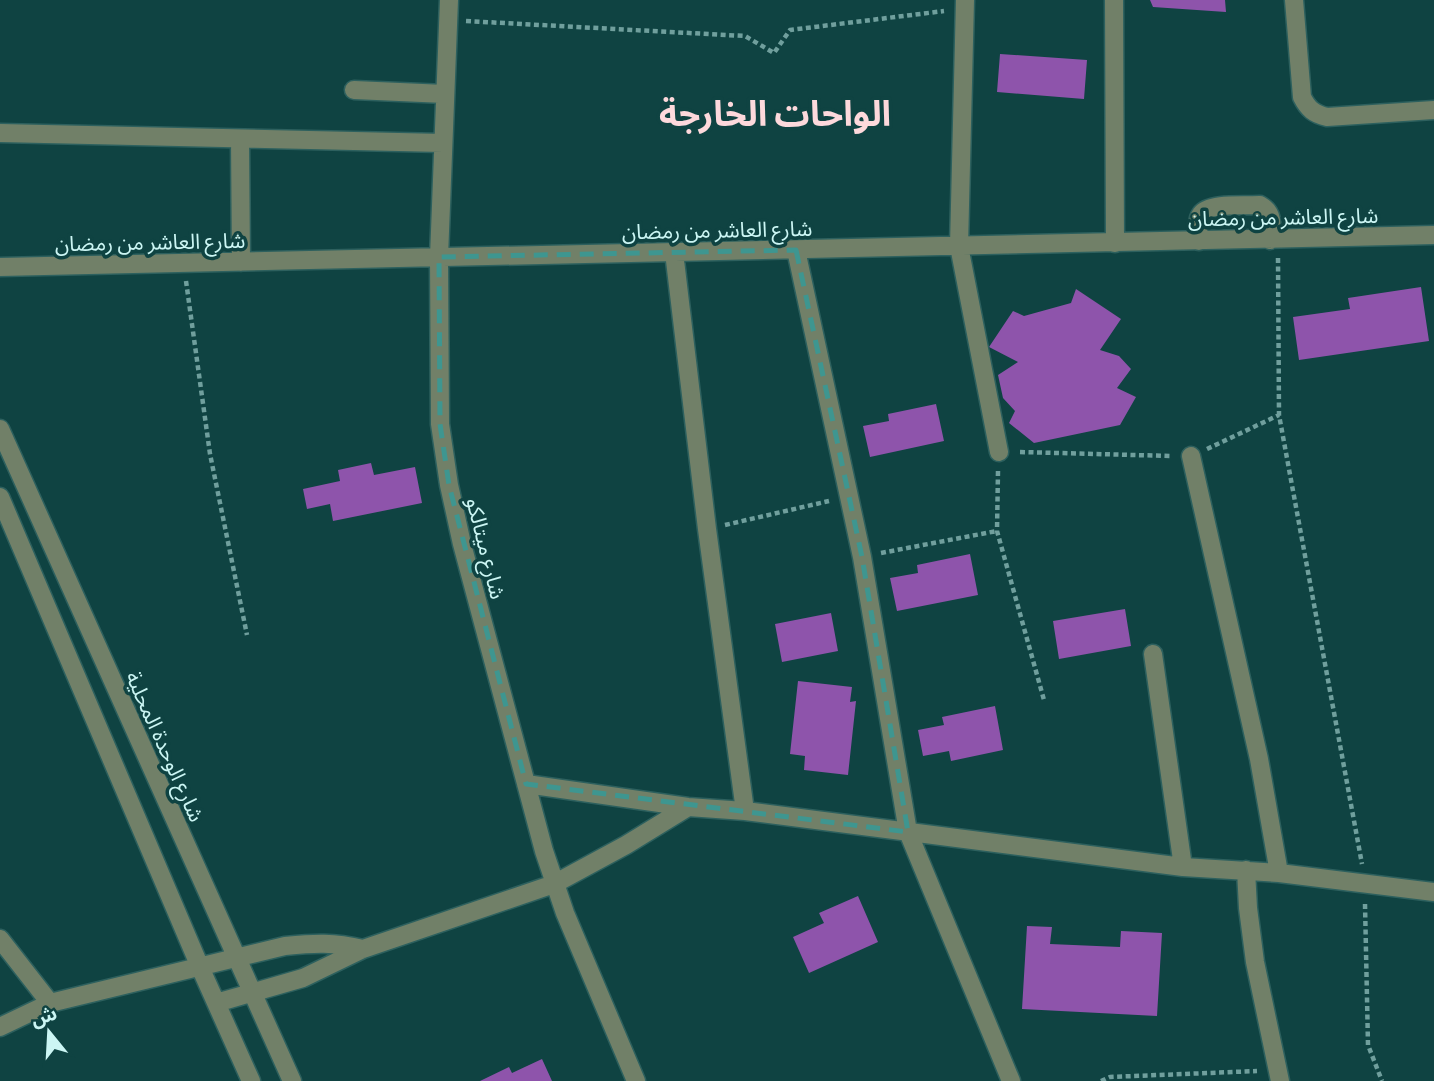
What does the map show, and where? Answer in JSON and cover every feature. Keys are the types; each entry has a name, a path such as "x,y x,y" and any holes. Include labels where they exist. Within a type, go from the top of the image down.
{"street":[{"name":"شارع ميتالكو","path":"449,0 439,257 440,424 449,485 461,544 555,884 636,1081"},
{"path":"1114,0 1115,243"},
{"path":"1294,0 1302,97 1307,107 1316,114 1327,117 1434,110"},
{"path":"965,4 959,246 999,452"},
{"path":"354,90 445,94"},
{"path":"0,134 443,143"},
{"path":"240,139 241,262"},
{"path":"1199,241 1200,214 1206,208 1214,206 1260,205 1271,215 1274,239"},
{"name":"شارع العاشر من رمضان","path":"0,267 1434,235"},
{"path":"796,250 862,557 908,832 1012,1081"},
{"path":"674,252 707,529 745,811"},
{"name":"شارع الوحدة المحلية","path":"0,429 292,1081"},
{"path":"1191,456 1259,759 1279,873"},
{"path":"0,497 251,1081"},
{"path":"1153,654 1183,867"},
{"path":"526,784 688,807 745,811 1183,867 1279,873 1434,892"},
{"path":"216,1003 303,978 363,949 555,884 688,807"},
{"path":"1246,870 1249,924 1255,962 1279,1076"},
{"path":"0,939 50,1003"},
{"path":"0,1027 50,1003 285,946 338,943 363,949"}],"path":[{"path":"448,20 745,37 774,53 790,30 965,4"},
{"path":"1274,239 1279,415 1365,883 1368,1045 1382,1081"},
{"path":"183,263 210,454 247,635"},
{"path":"1044,700 997,531 999,452 1191,456 1279,415"},
{"path":"707,529 850,496"},
{"path":"862,557 997,531"},
{"path":"1101,1081 1110,1077 1279,1076"}],"highlighted area":[{"path":"796,250 862,557 908,832 526,784 449,485 440,424 439,257"}],"building":[{"path":"1150,0 1225,0 1226,12 1153,7"},
{"path":"1000,54 1087,60 1084,99 997,92"},
{"path":"1421,287 1429,341 1299,360 1293,317 1350,309 1348,298"},
{"path":"1076,289 1121,319 1100,350 1119,356 1131,369 1117,388 1136,397 1120,425 1034,443 1009,423 1015,411 1003,398 998,375 1018,362 989,347 1013,311 1024,316 1071,303"},
{"path":"936,404 944,441 870,457 863,426 889,421 888,414"},
{"path":"371,463 374,475 415,467 422,503 333,521 330,504 307,509 303,489 340,481 338,470"},
{"path":"970,554 978,595 897,611 890,578 918,573 917,565"},
{"path":"1125,609 1131,646 1059,659 1053,621"},
{"path":"831,613 838,651 782,662 775,624"},
{"path":"798,681 852,687 850,702 856,701 848,775 804,770 805,756 790,754"},
{"path":"995,706 1003,750 951,761 949,751 923,756 918,730 944,725 942,717"},
{"path":"858,896 878,942 809,973 793,937 824,923 819,913"},
{"path":"1027,926 1052,927 1050,944 1120,947 1121,931 1162,933 1157,1016 1022,1009"},
{"path":"542,1059 552,1081 480,1081 509,1067 512,1073"}],"district":[{"name":"الواحات الخارجة","path":"775,112"}]}
